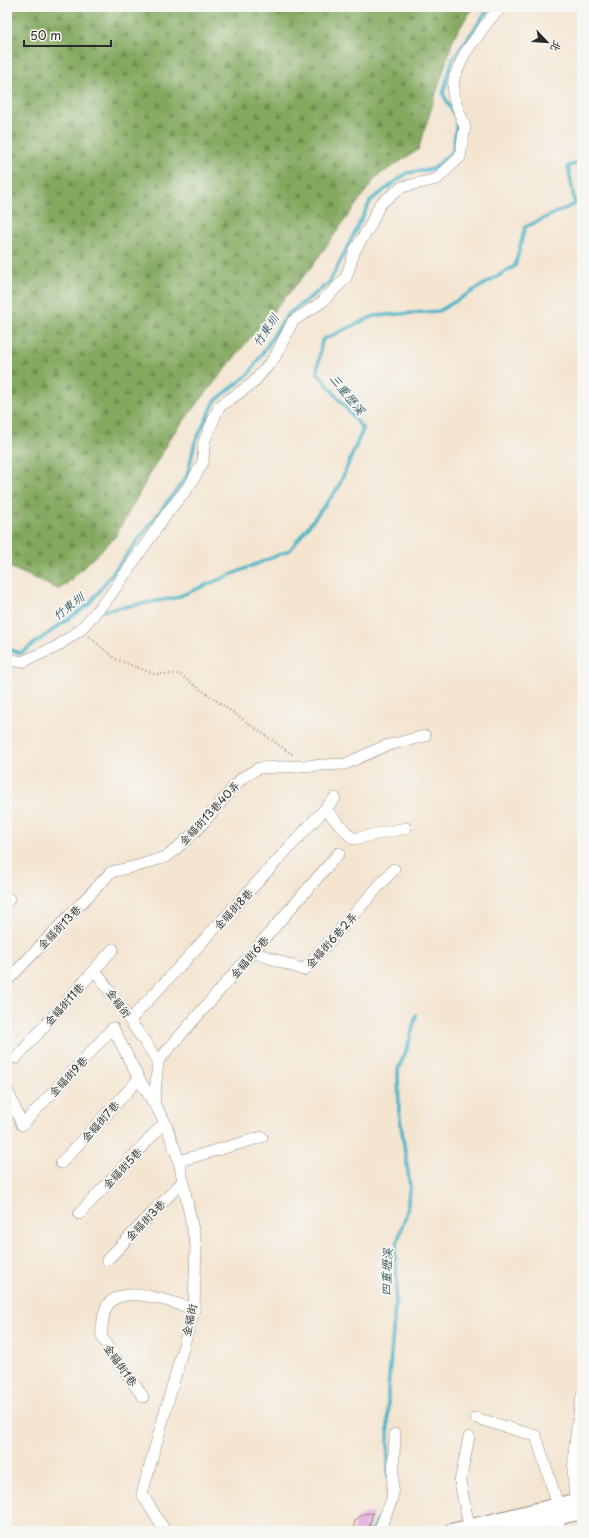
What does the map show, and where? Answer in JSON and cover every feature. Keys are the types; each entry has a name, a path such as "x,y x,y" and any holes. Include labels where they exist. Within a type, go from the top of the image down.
{"main road":[{"path":"504,1531 558,1518 580,1506"},
{"path":"451,1531 469,1526 558,1518"}],"street":[{"path":"7,659 22,662 56,647 80,630 109,597 168,512 190,485 203,462 204,442 219,407 253,383 274,357 292,321 322,302 346,278 356,250 370,226 380,204 402,187 437,179 460,157 465,127 453,95 454,78 465,53 490,19 502,7"},
{"name":"金福街13巷40弄","path":"111,872 142,865 168,856 197,830 242,778 260,768 345,764 385,746 425,736"},
{"name":"金福街8巷","path":"131,1019 335,798"},
{"path":"325,809 353,839 406,828"},
{"name":"金福街6巷","path":"158,1060 339,853"},
{"name":"金福街6巷2弄","path":"253,952 304,970 394,869"},
{"name":"金福街13巷","path":"7,981 111,872"},
{"name":"金福街11巷","path":"16,1058 113,949"},
{"name":"金福街","path":"95,970 131,1019 158,1060"},
{"name":"金福街","path":"113,1028 138,1079 165,1122 179,1161 196,1246 194,1309 142,1494 166,1531"},
{"name":"金福街9巷","path":"7,1089 22,1125 113,1028"},
{"path":"154,1104 158,1060"},
{"name":"金福街7巷","path":"61,1163 138,1079"},
{"name":"金福街5巷","path":"79,1214 165,1122"},
{"path":"179,1161 262,1137"},
{"name":"金福街3巷","path":"107,1260 183,1181"},
{"name":"金福街1巷","path":"143,1397 102,1336 103,1313 114,1297 127,1294 160,1299 194,1309"},
{"path":"580,1506 573,1488 576,1434 582,1395"},
{"path":"476,1418 536,1436 558,1518"},
{"path":"379,1531 392,1499 395,1434"},
{"path":"469,1437 460,1482 469,1526"}],"path":[{"path":"80,630 116,659 154,674 179,674 311,766"}],"green space":[{"path":"7,7 473,7 454,37 418,150 376,177 309,270 250,338 170,438 115,537 60,590 7,566"}],"building":[{"path":"373,1513 368,1531 353,1531 355,1521 363,1514"}],"waterway":[{"name":"竹東圳","path":"7,649 21,653 89,604 187,476 195,442 215,401 249,374 287,315 329,283 371,200 407,173 433,169 453,151 457,120 443,94 452,60 490,7"},
{"name":"三重歷溪","path":"101,611 175,598 290,550 338,488 363,429 317,372 322,340 374,316 439,311 515,266 525,227 575,204 568,166 582,162"},
{"name":"四重壢溪","path":"388,1477 388,1389 397,1284 395,1250 407,1211 410,1186 399,1111 398,1070 408,1046 416,1015"},
{"name":"四重壢溪","path":"372,1531 378,1519"}]}
